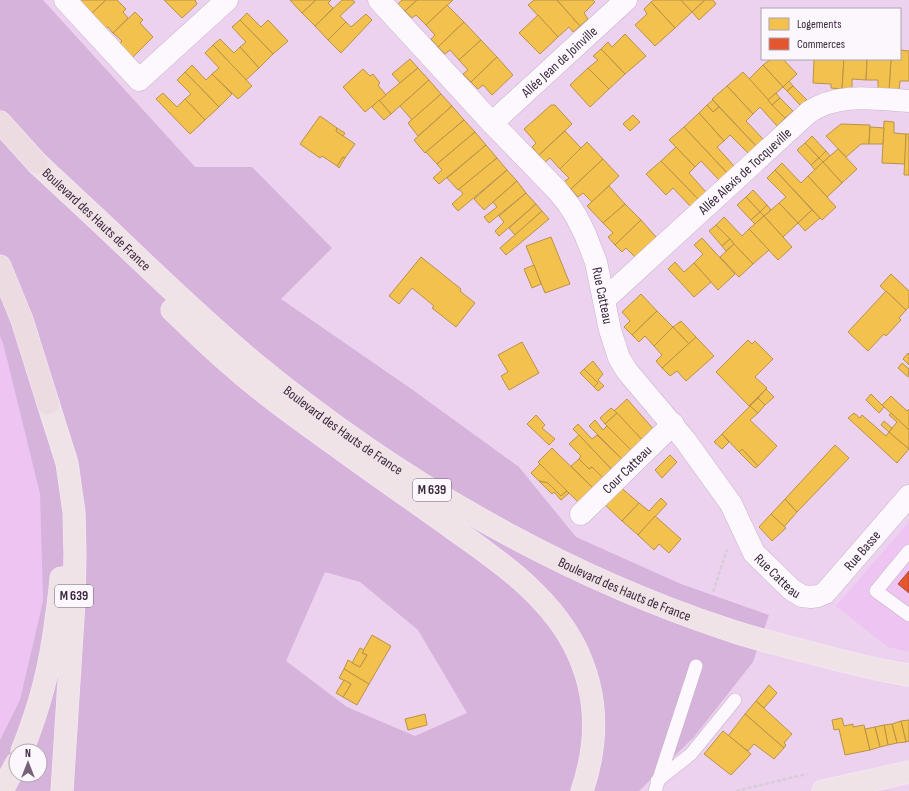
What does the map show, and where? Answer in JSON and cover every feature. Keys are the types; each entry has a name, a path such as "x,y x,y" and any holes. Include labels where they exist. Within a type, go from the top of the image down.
{"highway":[{"name":"Boulevard des Hauts de France","path":"0,122 37,163"},
{"name":"M 639","path":"0,266 22,320 48,403"}],"main road":[{"name":"Boulevard des Hauts de France","path":"37,163 180,297 253,362 345,432 389,463 451,502 547,554 609,584 664,606 743,634 843,661 909,675"},
{"name":"Boulevard des Hauts de France","path":"37,163 87,224 125,265 237,370 337,446 469,540 534,592 555,616 572,642 584,667 591,698 594,724 592,747 584,785"},
{"name":"M 639","path":"25,743 34,721 45,685 53,644 60,587 62,552 57,461 48,403"},
{"name":"M 639","path":"48,403 67,463 74,512 74,602 62,791"},
{"path":"823,791 909,772"},
{"path":"2,791 8,779"}],"street":[{"path":"65,0 140,80 228,0"},
{"name":"Rue Catteau","path":"379,0 492,123 557,190 576,216 588,240 596,262 610,330 619,358 627,371 672,424 731,504 754,553 792,590 802,596 811,597"},
{"name":"Allée Jean de Joinville","path":"492,123 626,0"},
{"name":"Allée Alexis de Tocqueville","path":"604,300 809,112 818,106 843,99 859,98 909,101"},
{"name":"Cour Catteau","path":"581,514 672,424"},
{"name":"Rue Basse","path":"811,597 825,593 909,496"}],"lane":[{"path":"909,551 876,591 909,615"},
{"path":"656,786 696,666"},
{"path":"656,786 691,754 735,700"}],"path":[{"path":"713,592 738,517"}],"shaded area":[{"path":"0,0 43,0 195,167 252,167 332,248 281,299 410,388 519,467 576,537 681,584 769,615 753,662 694,737 639,791 0,791 0,740 20,700 43,601 40,494 0,336","holes":["325,572 360,582 418,630 467,713 415,736 347,707 286,661"]},
{"path":"0,336 40,494 43,602 20,700 0,739"},
{"path":"909,522 909,652 888,647 836,606"}],"building: Logements":[{"path":"77,0 106,0 90,15"},
{"path":"106,0 117,0 126,9 123,12 128,18 113,33 108,27 105,30 90,15"},
{"path":"164,0 195,0 197,4 182,18"},
{"path":"290,0 316,0 302,13"},
{"path":"316,0 331,0 328,3 333,8 315,26 302,13"},
{"path":"342,0 352,0 355,2 340,16 346,22 328,40 315,26"},
{"path":"402,0 417,0 405,11 398,4"},
{"path":"417,0 453,0 426,25 416,15 412,18 405,11"},
{"path":"534,0 557,0 580,26 573,32 569,27 558,37 528,5"},
{"path":"557,0 593,0 595,2 584,13 588,19 580,26"},
{"path":"654,0 681,0 692,12 675,28 651,2"},
{"path":"681,0 705,0 692,12"},
{"path":"705,0 713,0 716,4 699,20 692,12"},
{"path":"651,2 675,28 655,46 635,25 647,14 644,9"},
{"path":"447,5 464,22 438,47 431,39 435,35 426,25"},
{"path":"135,12 143,20 140,23 153,37 132,58 119,44 122,41 113,33"},
{"path":"247,13 261,27 268,20 288,41 273,54 240,20"},
{"path":"366,14 372,20 341,53 328,40 346,22 351,27"},
{"path":"538,15 558,37 540,54 519,33"},
{"path":"240,20 273,54 259,68 240,47 246,42 232,27"},
{"path":"464,22 481,40 459,60 450,50 445,54 438,47"},
{"path":"625,34 646,56 625,74 601,49 608,42 612,47"},
{"path":"220,39 234,53 240,47 259,68 246,80 213,45"},
{"path":"481,40 497,57 471,82 463,74 468,70 459,60"},
{"path":"213,45 252,86 238,99 212,74 219,68 205,53"},
{"path":"601,49 625,74 609,89 588,68 598,60 593,56"},
{"path":"901,50 909,51 909,81 900,81 899,91 889,91 891,60 901,60"},
{"path":"497,57 513,75 492,95 483,85 478,89 471,82"},
{"path":"410,59 418,68 400,83 392,74"},
{"path":"770,60 784,60 797,74 783,87 763,65"},
{"path":"814,60 844,60 842,89 831,88 831,84 813,83"},
{"path":"844,60 867,60 866,80 852,79 852,89 842,89"},
{"path":"867,60 891,60 889,91 878,91 878,80 866,80"},
{"path":"192,65 206,80 212,74 232,94 219,107 185,72"},
{"path":"763,65 783,87 768,100 749,79"},
{"path":"418,68 429,80 391,114 379,100"},
{"path":"588,68 609,89 590,107 570,85"},
{"path":"363,69 370,76 373,74 380,83 378,85 386,95 365,112 343,87"},
{"path":"185,72 219,107 205,120 185,99 191,94 177,80"},
{"path":"743,72 785,118 777,126 760,107 753,114 727,86"},
{"path":"429,80 441,94 412,120 400,106"},
{"path":"789,81 793,86 787,91 783,87"},
{"path":"727,86 753,114 746,121 763,139 756,146 712,99"},
{"path":"793,86 807,100 800,105 787,91"},
{"path":"163,93 177,107 185,99 205,120 190,134 156,99"},
{"path":"776,93 780,98 772,105 768,100"},
{"path":"441,94 452,106 418,136 408,123"},
{"path":"780,98 793,111 785,118 772,105"},
{"path":"379,100 391,114 384,120 372,107"},
{"path":"713,100 719,107 713,112 707,105"},
{"path":"551,105 555,105 572,124 539,155 532,147 536,143 524,129"},
{"path":"707,105 713,112 719,107 756,146 748,153 730,135 724,141 699,113"},
{"path":"452,106 464,120 425,153 414,140"},
{"path":"699,113 724,141 717,147 734,166 727,173 684,127"},
{"path":"633,115 640,122 630,131 623,124"},
{"path":"320,116 337,128 336,131 355,144 337,166 322,156 320,158 300,144"},
{"path":"464,120 475,132 437,164 426,152"},
{"path":"884,121 894,122 894,133 906,134 905,164 882,163"},
{"path":"841,124 870,125 869,144 861,144 846,157 826,136"},
{"path":"684,127 727,173 719,180 701,161 695,167 669,140"},
{"path":"870,127 884,128 883,144 869,144"},
{"path":"337,128 345,133 343,136 336,131"},
{"path":"565,131 581,148 560,169 550,158 545,162 539,155"},
{"path":"475,132 486,145 439,184 433,178 442,170 437,164"},
{"path":"906,134 909,134 909,175 904,175"},
{"path":"812,136 826,151 819,158 805,143"},
{"path":"587,142 603,159 571,189 564,182 569,178 560,169"},
{"path":"805,143 819,158 811,165 797,150"},
{"path":"486,145 497,158 458,190 447,178"},
{"path":"676,147 695,167 689,173 706,192 698,199 661,161"},
{"path":"838,149 857,169 842,183 823,162"},
{"path":"826,151 830,156 823,162 819,158"},
{"path":"343,157 345,158 339,168 337,166"},
{"path":"497,158 507,170 458,211 452,204 463,194 459,189"},
{"path":"819,158 823,162 815,170 811,165"},
{"path":"603,159 619,176 592,202 583,193 578,197 571,189"},
{"path":"661,161 698,199 691,207 673,188 666,195 646,174"},
{"path":"823,162 842,183 827,197 808,176"},
{"path":"782,163 801,183 808,176 836,207 822,220 775,170"},
{"path":"507,170 517,181 484,210 474,199"},
{"path":"775,170 812,210 798,223 779,203 786,197 767,178"},
{"path":"517,181 526,193 489,223 484,217 497,207 493,202"},
{"path":"609,186 625,204 603,223 587,206"},
{"path":"753,190 767,205 760,212 746,197"},
{"path":"526,193 536,204 499,236 495,231 504,222 499,216"},
{"path":"746,197 760,212 751,220 737,205"},
{"path":"779,203 798,223 783,237 764,216"},
{"path":"536,204 542,211 515,235 509,228"},
{"path":"625,204 641,220 615,245 608,237 613,233 603,223"},
{"path":"767,205 771,210 764,216 760,212"},
{"path":"812,210 820,218 805,231 798,223"},
{"path":"542,211 549,219 506,255 500,248"},
{"path":"760,212 764,216 755,224 751,220"},
{"path":"764,216 792,247 778,260 749,229"},
{"path":"724,217 742,236 749,229 769,250 753,264 716,225"},
{"path":"641,220 657,238 636,258 626,248 622,252 615,245"},
{"path":"716,225 730,239 722,246 709,231"},
{"path":"551,237 570,284 545,293 526,246"},
{"path":"702,238 735,274 718,290 694,263 703,254 694,245"},
{"path":"730,239 734,244 726,251 722,246"},
{"path":"734,244 753,264 739,277 720,257"},
{"path":"421,257 461,289 460,291 475,303 456,327 432,308 434,306 412,288 399,304 389,296"},
{"path":"675,262 684,272 694,263 711,282 694,297 668,269"},
{"path":"534,265 541,284 532,288 524,269"},
{"path":"891,274 909,291 909,307 906,310 880,286"},
{"path":"886,291 906,310 899,318 901,320 886,336 884,334 868,351 848,332"},
{"path":"641,294 657,311 632,335 624,327 630,321 622,312"},
{"path":"657,311 673,327 654,346 645,336 639,342 632,335"},
{"path":"681,321 696,337 689,344 673,327"},
{"path":"673,327 689,344 662,368 656,361 662,355 654,346"},
{"path":"696,337 714,356 686,381 677,371 670,376 662,368"},
{"path":"748,340 752,344 755,341 773,359 755,377 767,388 749,406 716,372"},
{"path":"522,342 539,373 509,390 501,376 508,372 498,355"},
{"path":"908,353 909,354 909,365 903,359"},
{"path":"593,361 603,374 598,380 604,386 598,391 594,387 598,383 584,369"},
{"path":"902,363 909,369 908,377 898,368"},
{"path":"584,369 598,383 594,387 580,373"},
{"path":"766,389 774,397 765,405 758,398"},
{"path":"871,394 884,407 879,413 866,400"},
{"path":"891,396 907,411 909,409 909,430 882,405"},
{"path":"758,398 765,405 758,413 750,406"},
{"path":"627,399 656,432 645,443 614,411"},
{"path":"750,406 758,413 750,420 777,446 758,466 742,449 739,452 722,434"},
{"path":"611,408 617,413 605,424 600,418"},
{"path":"617,413 645,443 634,453 605,424"},
{"path":"854,413 860,418 862,415 886,436 889,432 909,449 897,463 848,418"},
{"path":"891,413 909,430 909,449 889,432 897,422 889,415"},
{"path":"536,415 545,425 542,428 555,439 549,445 527,424"},
{"path":"595,420 603,430 607,426 634,453 625,462 589,426"},
{"path":"884,421 892,428 889,432 881,425"},
{"path":"578,424 592,439 597,435 625,462 614,472 573,429"},
{"path":"722,434 729,442 722,449 714,442"},
{"path":"579,435 614,472 603,478 592,467 589,469 579,459 581,456 569,444"},
{"path":"835,445 849,458 797,512 785,499"},
{"path":"552,448 595,490 581,505 538,462"},
{"path":"742,449 758,466 755,468 739,452"},
{"path":"670,455 677,462 662,478 655,470"},
{"path":"579,459 589,469 592,467 603,478 595,490 571,466"},
{"path":"540,464 567,491 561,496 548,483 539,481 531,473"},
{"path":"539,481 548,483 561,496 567,491 569,493 561,500 554,492 552,494"},
{"path":"619,486 639,503 622,521 603,503"},
{"path":"661,498 667,504 638,535 622,521 639,503 649,511"},
{"path":"785,499 797,512 784,527 771,514"},
{"path":"771,514 786,528 772,541 759,527"},
{"path":"655,516 681,539 669,553 659,544 654,550 638,535"},
{"path":"372,635 391,646 369,684 344,669 348,660 360,667 367,655 362,653"},
{"path":"360,648 364,650 362,653 367,655 360,667 352,663"},
{"path":"344,669 369,684 357,705 343,697 351,684 339,678"},
{"path":"344,680 351,684 343,697 336,693"},
{"path":"769,685 777,693 764,708 756,701"},
{"path":"756,701 792,734 784,743 786,745 784,748 745,714"},
{"path":"425,714 427,725 408,730 405,719"},
{"path":"745,714 784,748 774,759 754,744 748,751 728,736"},
{"path":"842,718 844,726 853,724 853,727 864,725 870,750 845,755 839,729 834,730 832,720"},
{"path":"909,720 909,741 906,742 901,721"},
{"path":"901,721 906,742 897,743 892,724"},
{"path":"892,724 897,743 888,745 884,725"},
{"path":"884,725 888,745 880,747 875,727"},
{"path":"875,727 880,747 870,750 865,729"},
{"path":"723,731 751,754 731,775 704,754"}],"building: Commerces":[{"path":"909,571 909,593 898,584"}]}
